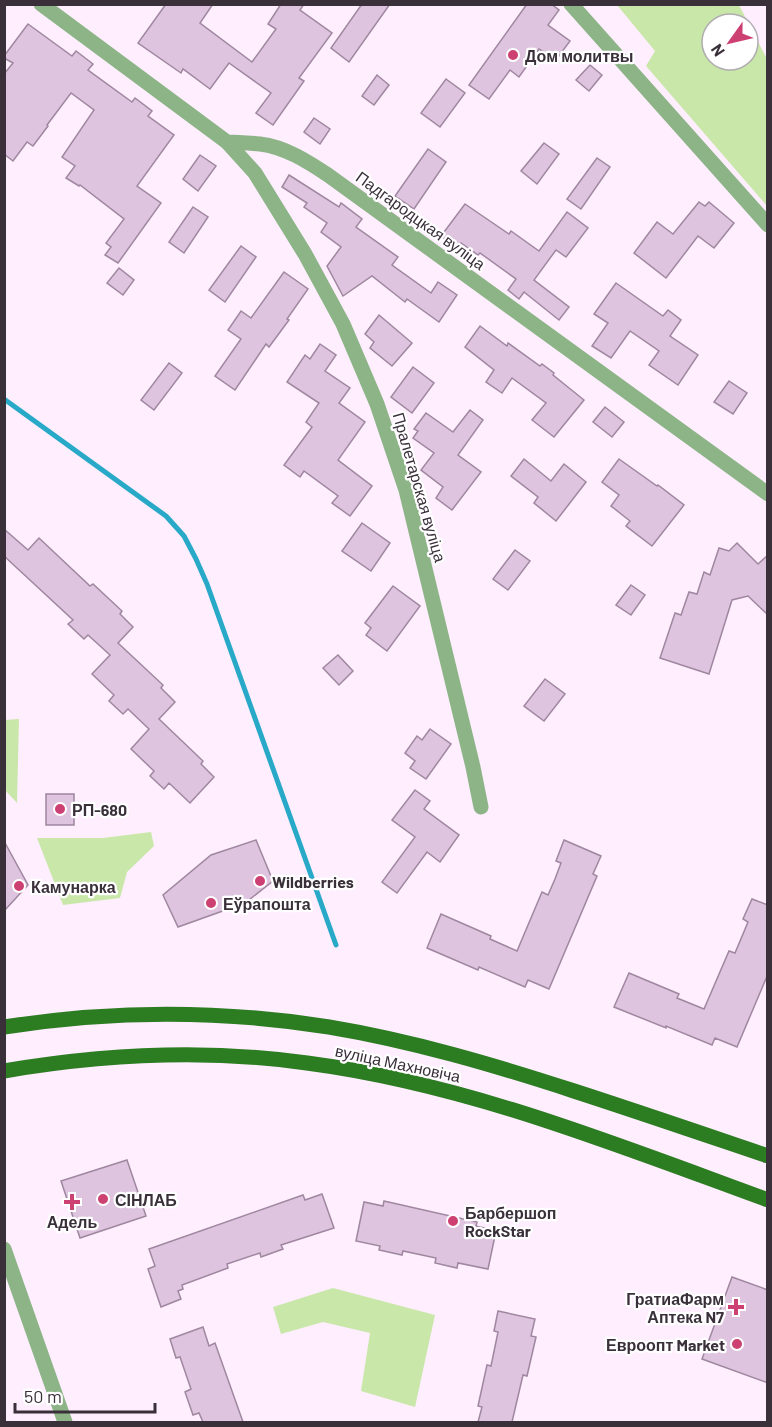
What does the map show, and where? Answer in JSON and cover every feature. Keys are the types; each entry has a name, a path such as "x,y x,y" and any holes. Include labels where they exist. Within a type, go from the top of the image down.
{"main road":[{"name":"вуліца Махновіча","path":"4,1027 72,1019 154,1014 255,1018 331,1028 409,1043 500,1067 768,1156"},
{"name":"вуліца Махновіча","path":"4,1071 144,1056 193,1055 270,1058 344,1068 427,1086 509,1108 768,1200"}],"street":[{"path":"41,4 227,142"},
{"path":"570,4 768,225"},
{"name":"Падгародцкая вуліца","path":"227,142 272,147 298,157 320,170 768,494"},
{"name":"Пралетарская вуліца","path":"227,142 255,173 305,254 334,307 377,404 398,463 413,517 481,807"},
{"path":"4,1249 65,1422"}],"green space":[{"path":"617,5 739,5 743,12 700,12 700,72 760,72 760,46 767,59 767,206 646,66 655,51"},
{"path":"19,719 17,803 5,790 4,720"},
{"path":"151,832 154,846 127,872 120,898 63,905 37,838 103,838"},
{"path":"333,1288 435,1315 415,1407 361,1391 370,1333 323,1322 281,1334 273,1307"}],"building":[{"path":"166,4 213,4 200,23 252,62 276,29 268,24 281,4 304,4 300,10 332,33 299,78 304,81 273,125 256,113 271,93 229,63 210,89 183,69 181,73 138,43"},
{"path":"362,4 390,4 349,62 331,48"},
{"name":"Дом молитвы","path":"527,4 551,4 559,10 548,25 570,41 556,60 539,49 519,77 510,70 489,99 469,85"},
{"path":"28,24 72,56 76,51 93,64 88,70 132,102 135,98 152,111 148,116 174,135 137,186 161,203 118,263 105,255 111,247 106,243 124,219 80,185 66,178 75,166 62,157 94,110 71,93 33,146 27,142 13,161 4,154 4,74 13,63 4,56"},
{"path":"590,65 602,75 589,91 576,80"},
{"path":"377,75 389,85 374,105 362,96"},
{"path":"446,79 465,93 440,127 421,113"},
{"path":"314,118 330,129 320,144 304,132"},
{"path":"544,143 559,154 537,184 521,171"},
{"path":"428,149 446,162 414,209 395,196"},
{"path":"200,155 216,166 198,191 183,179"},
{"path":"597,158 610,167 581,209 567,199"},
{"path":"289,175 339,207 341,203 362,219 356,227 398,257 392,265 431,293 438,282 457,295 439,322 407,299 405,302 372,276 343,296 327,266 341,247 321,232 327,223 304,207 307,203 282,187"},
{"path":"699,202 705,206 709,202 734,223 714,248 698,236 666,278 634,253 657,222 673,234"},
{"path":"465,204 509,234 511,231 539,251 567,212 588,228 566,257 556,250 534,280 569,307 559,320 524,292 519,299 508,290 516,279 480,253 478,255 461,243 458,248 441,236"},
{"path":"193,207 208,217 184,253 169,242"},
{"path":"241,246 256,257 225,302 209,290"},
{"path":"119,268 134,280 123,295 107,283"},
{"path":"284,272 308,289 287,319 289,320 269,347 266,344 235,390 215,376 241,339 228,330 241,311 251,318"},
{"path":"616,283 663,316 668,310 681,320 670,336 698,355 678,385 649,365 659,351 630,331 611,358 592,346 608,323 594,314"},
{"path":"379,315 412,343 392,366 370,348 374,342 365,334"},
{"path":"480,326 507,346 508,343 540,366 542,364 584,400 554,437 532,420 546,403 512,378 502,393 486,382 494,370 465,347"},
{"path":"320,344 336,355 325,371 350,388 339,403 365,422 338,460 372,486 350,516 332,503 338,496 304,471 300,477 284,465 312,427 306,422 319,403 287,382 305,355 310,359"},
{"path":"169,363 182,373 154,410 141,400"},
{"path":"413,367 434,383 412,413 391,397"},
{"path":"729,381 747,393 733,414 714,402"},
{"path":"605,407 624,422 612,437 593,422"},
{"path":"470,410 483,420 458,455 481,472 452,510 436,498 443,487 421,470 434,453 413,438 418,431 414,429 426,413 453,432"},
{"path":"524,459 551,481 564,464 586,482 556,521 534,503 538,497 511,476"},
{"path":"619,459 684,505 652,546 626,526 630,521 611,506 619,495 602,482"},
{"path":"362,523 390,543 371,571 342,551"},
{"path":"4,529 28,550 39,538 90,586 93,584 122,611 120,614 133,627 118,643 163,685 161,688 175,702 159,719 203,761 201,764 214,777 190,803 169,783 164,789 150,776 154,771 131,749 149,729 128,709 123,714 109,701 114,695 92,674 110,655 88,635 84,639 68,624 73,620 4,556"},
{"path":"737,543 758,564 768,555 768,615 748,596 732,600 709,674 660,658 675,613 681,615 689,592 697,594 704,572 710,575 719,548 729,551"},
{"path":"515,550 530,561 508,590 493,579"},
{"path":"631,585 645,595 631,615 616,605"},
{"path":"393,586 420,606 387,651 366,635 371,628 365,623"},
{"path":"338,655 353,671 339,685 323,668"},
{"path":"545,679 565,694 544,721 524,706"},
{"path":"430,729 451,744 426,779 410,768 415,761 405,753 417,736 422,740"},
{"path":"415,790 430,801 424,809 459,835 440,862 427,852 397,893 382,882 415,837 392,820"},
{"name":"РП-680","path":"46,794 74,794 74,825 46,825"},
{"path":"256,840 273,881 245,903 178,927 163,895 211,855"},
{"path":"564,840 601,856 593,874 597,876 549,989 528,980 525,987 427,948 441,914 491,936 490,939 517,951 542,892 548,895 555,879 561,863 556,861"},
{"path":"4,841 28,885 4,911"},
{"path":"752,899 768,905 768,974 737,1047 715,1038 712,1045 614,1007 629,973 679,994 677,998 704,1009 729,951 735,953 748,922 743,919"},
{"name":"СІНЛАБ","path":"127,1160 146,1216 80,1238 61,1181"},
{"path":"322,1194 334,1228 281,1245 283,1249 261,1257 260,1253 227,1264 228,1268 182,1285 183,1289 178,1291 181,1299 161,1307 148,1269 155,1266 149,1249 303,1195 305,1200"},
{"path":"384,1201 477,1222 476,1226 496,1231 488,1269 458,1263 457,1268 435,1263 436,1258 403,1251 402,1255 379,1250 380,1246 356,1241 364,1202 383,1206"},
{"name":"Евроопт Market","path":"732,1277 768,1290 768,1383 702,1359"},
{"path":"498,1311 535,1319 531,1336 536,1337 527,1376 523,1375 512,1422 478,1422 482,1407 478,1406 487,1365 491,1366 498,1332 494,1331"},
{"path":"203,1327 209,1346 215,1343 243,1422 203,1422 199,1413 193,1415 185,1392 191,1389 180,1357 176,1358 170,1339"}],"waterway":[{"path":"4,399 166,516 184,536 207,584 336,945"}],"place":[{"name":"Дом молитвы","path":"513,55"},
{"name":"РП-680","path":"60,809"},
{"name":"Wildberries","path":"260,881"},
{"name":"Камунарка","path":"19,886"},
{"name":"Еўрапошта","path":"211,903"},
{"name":"СІНЛАБ","path":"103,1199"},
{"name":"Адель","path":"72,1202"},
{"name":"Барбершоп RockStar","path":"453,1221"},
{"name":"ГратиаФарм Аптека N7","path":"736,1307"},
{"name":"Евроопт Market","path":"737,1344"}]}
